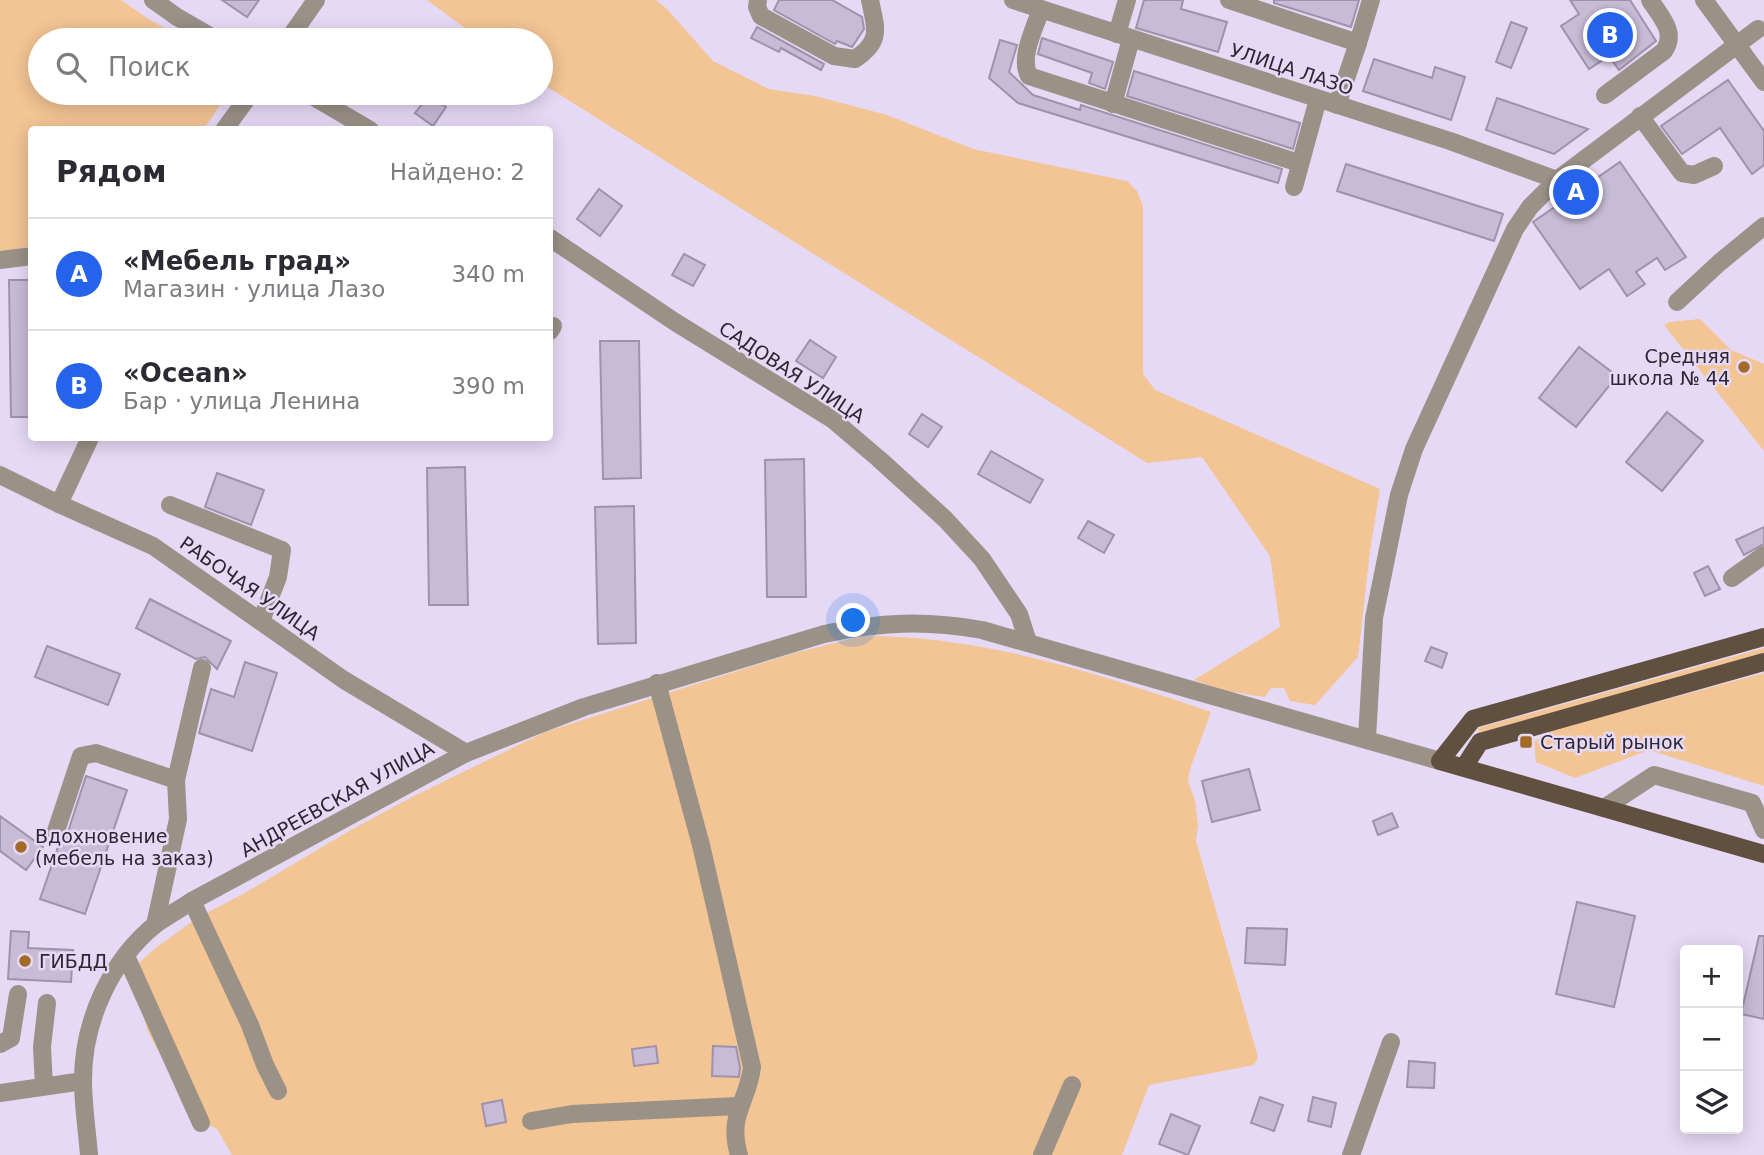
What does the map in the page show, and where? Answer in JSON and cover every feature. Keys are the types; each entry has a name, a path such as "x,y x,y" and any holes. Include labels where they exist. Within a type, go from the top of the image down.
{"main road":[{"path":"1764,637 1473,719 1440,761 1764,854"},
{"path":"1464,768 1480,742 1764,662"}],"street":[{"path":"153,0 196,28"},
{"path":"296,28 316,0"},
{"path":"758,0 757,8 761,16 834,56 855,59 867,51 876,39 870,0"},
{"name":"УЛИЦА ЛАЗО","path":"1013,0 1450,141 1557,180"},
{"path":"1113,104 1127,0"},
{"path":"1228,0 1260,5 1359,43"},
{"path":"1337,105 1371,0"},
{"path":"1605,95 1664,51 1670,43 1670,33 1650,0"},
{"path":"1704,0 1764,82"},
{"path":"1041,9 1025,59 1029,76 1300,163"},
{"path":"1367,738 1374,618 1399,495 1414,449 1515,229 1530,207 1557,180 1758,29"},
{"path":"1294,187 1318,99"},
{"path":"227,126 242,105"},
{"path":"327,105 363,126"},
{"path":"1640,116 1682,173 1693,175 1714,166"},
{"path":"1677,302 1764,226"},
{"name":"САДОВАЯ УЛИЦА","path":"553,240 676,322 832,419 944,519 982,559 1019,614 1028,642"},
{"path":"0,260 28,257"},
{"path":"59,504 89,441"},
{"name":"РАБОЧАЯ УЛИЦА","path":"0,475 153,545 344,680 466,752"},
{"path":"170,505 282,550 278,577 261,621"},
{"path":"1732,578 1764,555"},
{"name":"АНДРЕЕВСКАЯ УЛИЦА","path":"89,1155 83,1081 85,1052 98,1002 126,956 155,925 192,901 466,752 584,707 824,634 863,625 898,622 982,630 1440,761"},
{"path":"155,925 178,819 176,780 202,668"},
{"path":"657,683 701,845 752,1067 734,1124 739,1155"},
{"path":"55,834 81,755 96,753 176,780"},
{"path":"1604,808 1654,775 1752,803 1764,830"},
{"path":"192,901 278,1091"},
{"path":"126,956 201,1123"},
{"path":"0,1044 11,1038 18,994"},
{"path":"44,1086 43,1047 47,1003"},
{"path":"1351,1155 1391,1042"},
{"path":"0,1093 83,1081"},
{"path":"1042,1155 1072,1085"},
{"path":"531,1121 572,1114 738,1106"}],"shaded area":[{"path":"0,0 121,0 165,28 28,28 28,105 220,105 206,126 28,126 28,247 0,252"},
{"path":"427,0 656,0 713,61 769,89 815,96 887,115 973,149 1127,181 1137,191 1143,206 1143,374 1155,390 1380,489 1358,657 1315,705 1290,701 1284,688 1271,688 1265,697 1226,691 1194,680 1280,627 1270,556 1202,457 1147,463 553,91 553,28 465,28"},
{"path":"1700,319 1731,350 1764,364 1764,451 1664,325"},
{"path":"862,636 951,642 1040,659 1211,712 1190,769 1188,782 1195,800 1198,825 1196,841 1258,1057 1254,1065 1149,1085 1122,1155 232,1155 217,1129 195,1118 148,1032 130,971 153,950 197,918 414,796 545,732 791,654"},
{"path":"1764,648 1764,654 1479,733 1478,728"},
{"path":"1764,673 1764,786 1649,750 1575,778 1536,762 1534,742 1550,731"}],"building":[{"path":"222,0 259,0 247,17"},
{"path":"779,0 832,0 862,17 864,29 852,47 837,41 835,44 774,10"},
{"path":"1144,0 1183,0 1181,9 1227,22 1218,52 1136,28"},
{"path":"1274,0 1359,0 1351,27 1274,3"},
{"path":"1570,0 1630,0 1656,41 1619,70 1609,56 1589,69 1561,26 1579,14"},
{"path":"1511,22 1527,28 1511,68 1496,62"},
{"path":"757,27 824,64 821,70 781,48 779,52 751,38"},
{"path":"1042,38 1113,62 1105,89 1089,83 1092,73 1038,54"},
{"path":"1000,40 1017,45 1009,72 1033,95 1080,110 1081,105 1282,169 1278,183 1018,103 989,78"},
{"path":"1374,59 1432,78 1435,67 1465,77 1451,120 1363,91"},
{"path":"1134,71 1300,123 1293,149 1127,96"},
{"path":"1728,80 1764,131 1764,165 1752,174 1720,128 1682,154 1661,126"},
{"path":"1497,98 1588,129 1554,154 1486,130"},
{"path":"421,105 446,107 433,126 415,113"},
{"path":"1620,162 1686,257 1665,270 1657,258 1636,272 1645,284 1627,296 1609,269 1580,289 1533,222"},
{"path":"1346,164 1503,214 1494,241 1337,191"},
{"path":"599,189 622,206 600,236 577,219"},
{"path":"684,254 705,265 693,286 672,275"},
{"path":"9,280 28,280 28,417 11,417"},
{"path":"810,340 836,357 823,378 796,361"},
{"path":"600,341 639,341 641,478 603,479"},
{"path":"1579,347 1617,376 1576,427 1539,398"},
{"path":"1667,412 1703,441 1662,491 1626,462"},
{"path":"922,414 942,427 928,447 909,434"},
{"path":"991,451 1043,480 1030,503 978,474"},
{"path":"804,459 806,597 767,597 765,460"},
{"path":"465,467 468,605 429,605 427,468"},
{"path":"217,473 264,490 251,525 205,507"},
{"path":"634,506 636,643 598,644 595,507"},
{"path":"1088,521 1114,535 1104,553 1078,538"},
{"path":"1764,527 1764,544 1744,555 1736,540"},
{"path":"1708,566 1720,589 1705,596 1694,573"},
{"path":"150,599 231,641 217,669 205,657 196,659 136,628"},
{"path":"47,646 120,674 108,705 35,677"},
{"path":"1431,647 1447,653 1442,668 1425,661"},
{"path":"245,662 277,673 252,751 199,733 211,689 234,697"},
{"path":"1249,769 1260,810 1212,822 1202,781"},
{"path":"86,776 127,790 85,914 40,899 59,844 66,838"},
{"path":"1392,813 1398,827 1378,835 1373,821"},
{"path":"0,816 43,847 26,870 0,851"},
{"path":"1577,902 1635,916 1614,1007 1556,994"},
{"path":"1247,928 1287,929 1285,965 1245,963"},
{"path":"11,931 29,932 28,948 73,950 71,982 8,979"},
{"path":"1759,936 1764,936 1764,1019 1743,1014"},
{"path":"656,1046 658,1063 634,1066 632,1049"},
{"path":"713,1046 736,1047 739,1077 712,1076"},
{"path":"1409,1061 1435,1063 1434,1088 1407,1087"},
{"path":"1260,1097 1283,1105 1274,1131 1251,1123"},
{"path":"1313,1097 1336,1103 1331,1127 1308,1121"},
{"path":"502,1100 506,1122 486,1126 482,1104"},
{"path":"1171,1114 1200,1126 1188,1155 1159,1144"}],"place":[{"name":"«Оcean»","path":"1610,35"},
{"name":"«Мебель град»","path":"1576,192"},
{"name":"Средняя школа № 44","path":"1744,367"},
{"name":"Старый рынок","path":"1526,742"},
{"name":"Вдохновение (мебель на заказ)","path":"21,847"},
{"name":"ГИБДД","path":"25,961"}]}
